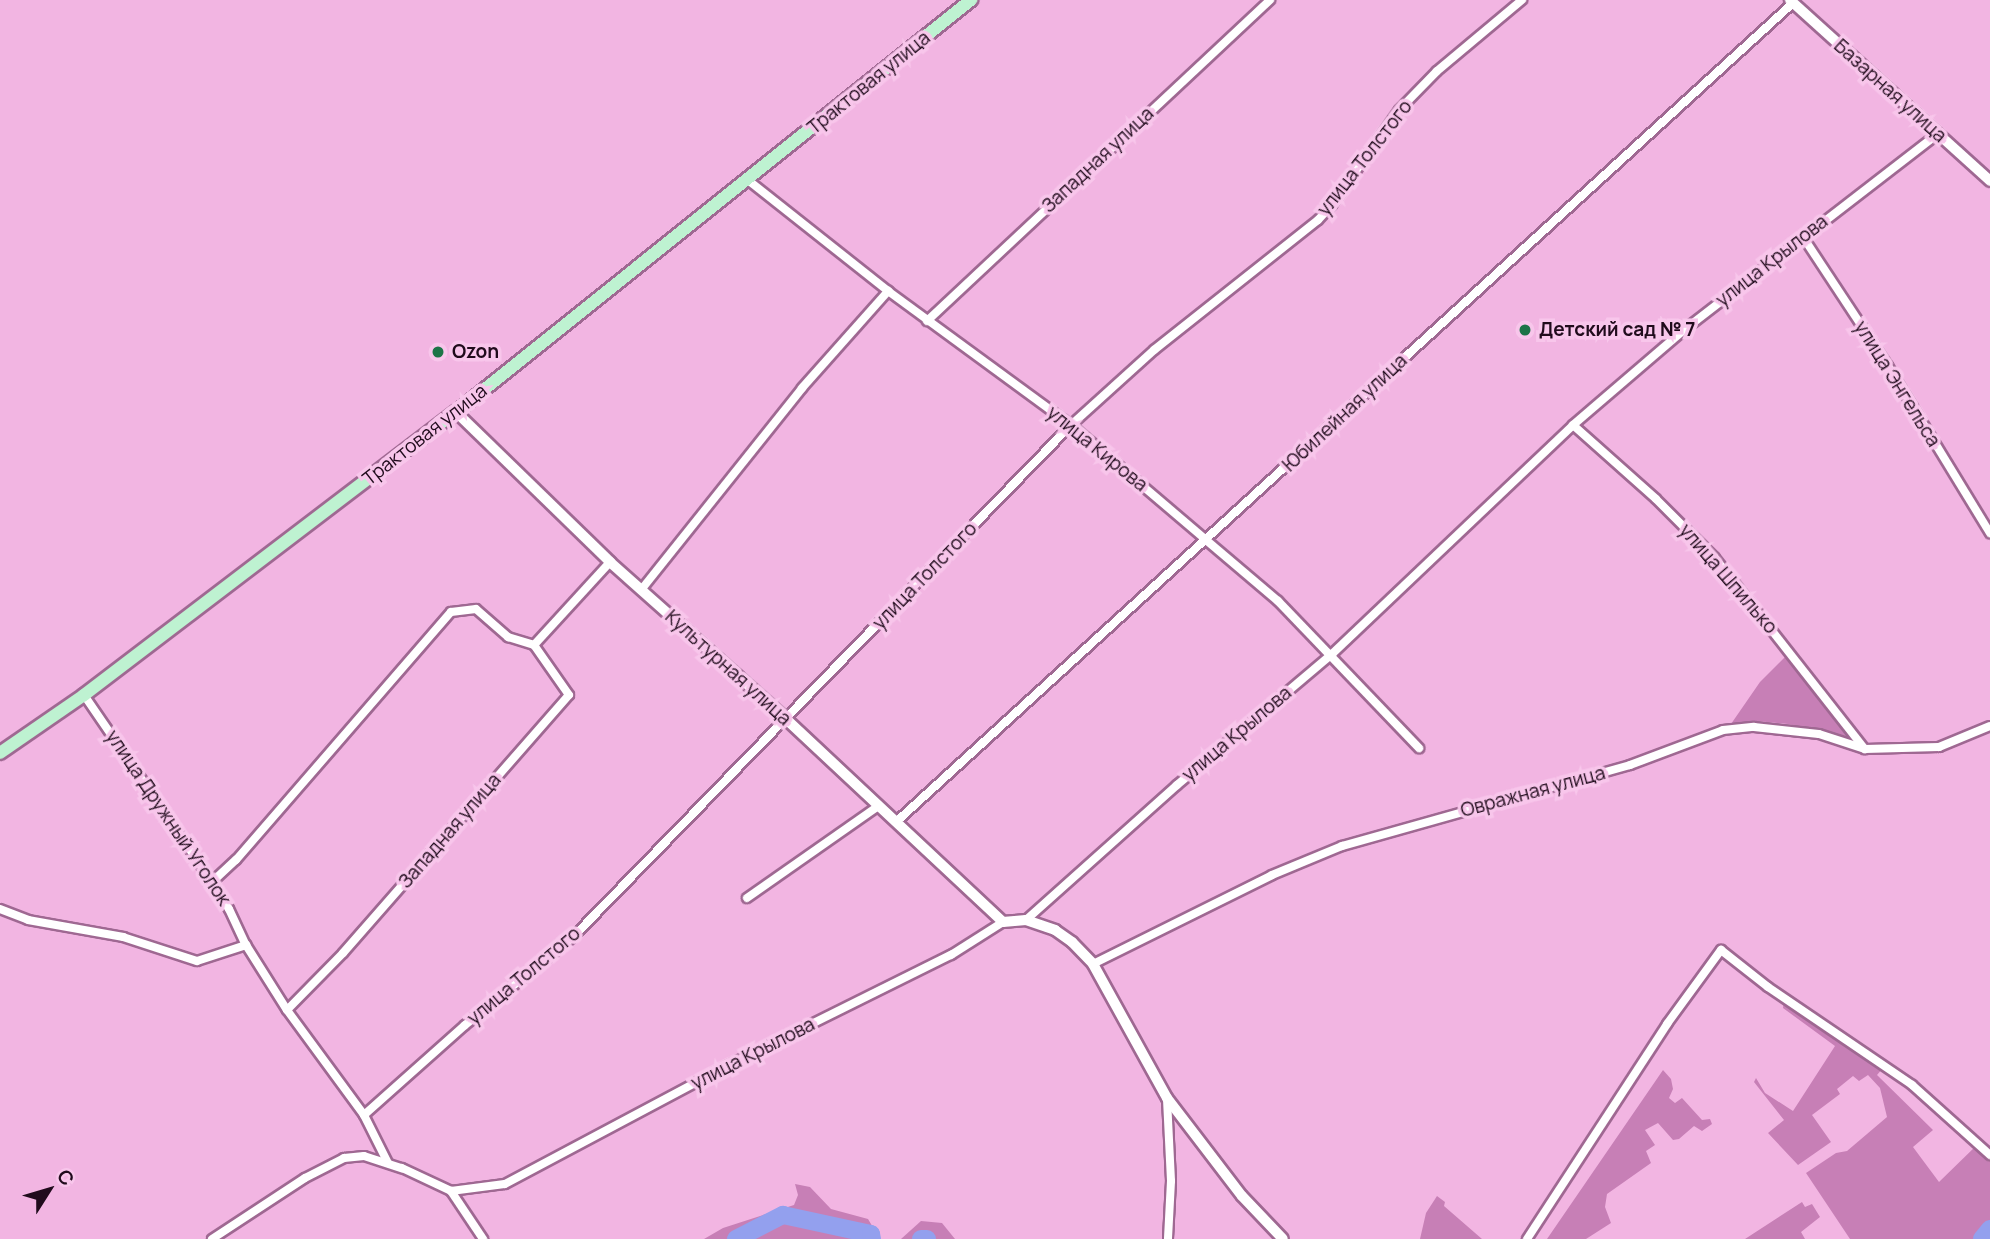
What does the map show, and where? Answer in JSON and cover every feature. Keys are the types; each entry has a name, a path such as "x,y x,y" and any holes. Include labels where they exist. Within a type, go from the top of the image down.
{"main road":[{"name":"Трактовая улица","path":"0,753 84,695 456,412 971,0"}],"street":[{"name":"Западная улица","path":"927,321 1270,0"},
{"name":"улица Толстого","path":"364,1115 465,1025 574,936 1071,425 1154,350 1318,220 1399,110 1437,71 1522,0"},
{"name":"Базарная улица","path":"1791,1 1990,181"},
{"name":"Юбилейная улица","path":"896,822 1791,1"},
{"name":"улица Крылова","path":"451,1191 505,1184 729,1065 951,955 1003,922 1026,920 1177,785 1332,654 1573,425 1684,330 1938,134"},
{"name":"улица Кирова","path":"748,180 888,292 1071,425 1278,601 1332,654 1419,748"},
{"name":"улица Энгельса","path":"1803,237 1888,366 1990,533"},
{"path":"640,590 802,388 888,292"},
{"name":"Культурная улица","path":"456,412 640,590 786,719 1003,922"},
{"name":"улица Шпилько","path":"1573,425 1656,499 1714,558 1865,749"},
{"path":"212,883 236,860 452,612 476,609 508,637 534,645 610,562"},
{"name":"Западная улица","path":"287,1010 343,953 569,695 534,645"},
{"name":"улица Дружный Уголок","path":"84,695 229,909 246,945 287,1010 364,1115"},
{"name":"Овражная улица","path":"1093,964 1272,875 1342,846 1630,765 1723,730 1754,727 1819,734 1865,749 1939,747 1990,726"},
{"path":"747,898 877,807"},
{"path":"0,909 28,920 123,937 197,961 246,945"},
{"path":"1026,920 1055,930 1072,942 1093,964 1167,1098 1242,1196 1283,1239"},
{"path":"1527,1239 1645,1057 1721,950 1768,987 1912,1085 1990,1155"},
{"path":"1167,1098 1171,1181 1168,1239"},
{"path":"364,1115 388,1164"},
{"path":"212,1239 305,1178 344,1158 364,1156 451,1191 484,1239"}],"shaded area":[{"path":"1788,654 1851,740 1788,724 1756,721 1731,724 1760,682"},
{"path":"1784,1000 1883,1068 1877,1075 1933,1130 1913,1147 1939,1182 1978,1144 1990,1155 1990,1239 1850,1239 1806,1173 1836,1153 1847,1151 1887,1117 1880,1088 1868,1075 1859,1081 1853,1076 1837,1089 1840,1094 1812,1115 1831,1142 1798,1165 1768,1133 1784,1120 1754,1082 1756,1078 1765,1093 1793,1111 1835,1046 1783,1008"},
{"path":"1663,1070 1671,1079 1673,1089 1669,1098 1675,1103 1682,1098 1702,1120 1710,1119 1712,1124 1702,1131 1694,1126 1679,1139 1673,1140 1658,1123 1645,1130 1655,1145 1646,1151 1651,1163 1607,1194 1605,1207 1611,1223 1586,1239 1547,1239"},
{"path":"795,1184 810,1187 831,1209 868,1219 880,1239 704,1239 723,1228 794,1205 798,1195"},
{"path":"1437,1196 1445,1202 1444,1206 1482,1239 1420,1239 1426,1213"},
{"path":"1802,1202 1805,1207 1812,1204 1820,1217 1801,1232 1805,1239 1745,1239"},
{"path":"921,1221 942,1223 955,1239 901,1239"}],"waterway":[{"path":"736,1239 783,1215 871,1234 872,1239"},
{"path":"1982,1239 1990,1229"},
{"path":"921,1239 927,1239"}],"place":[{"name":"Детский сад № 7","path":"1525,330"},
{"name":"Ozon","path":"438,352"}]}
